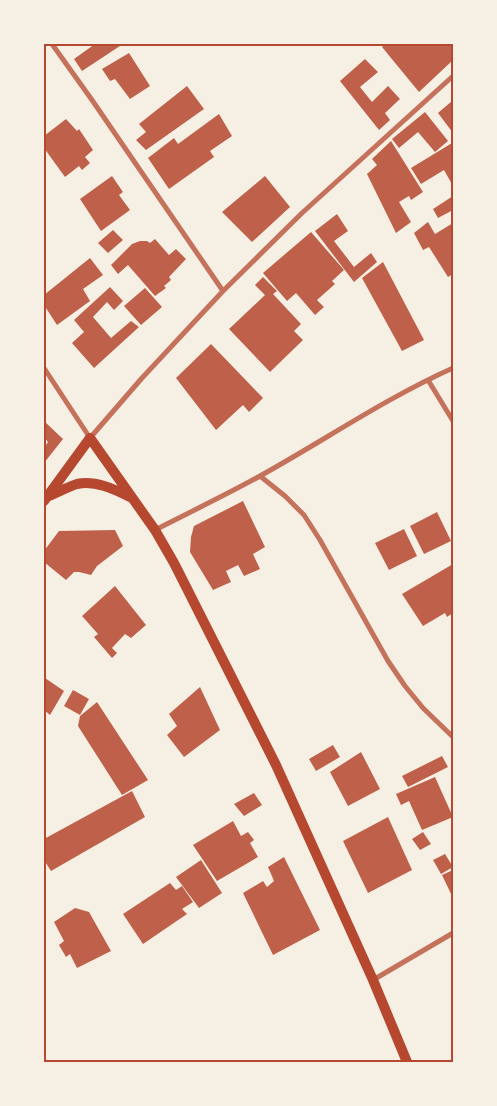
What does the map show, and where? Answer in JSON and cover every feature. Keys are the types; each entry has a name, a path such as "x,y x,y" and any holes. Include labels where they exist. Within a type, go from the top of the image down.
{"main road":[{"path":"45,499 90,438 155,530 174,563 276,765 373,980 407,1062"},
{"path":"45,499 78,484 95,484 112,488 133,499"}],"street":[{"path":"52,44 223,291"},
{"path":"44,368 90,438 142,378 223,291 302,213 453,76"},
{"path":"155,530 260,476 368,412 453,368"},
{"path":"428,380 453,421"},
{"path":"260,476 285,496 304,515 388,661 423,708 453,737"},
{"path":"373,980 453,933"}],"building":[{"path":"95,44 123,44 82,71 74,59"},
{"path":"385,44 450,44 453,48 453,60 419,92 382,47"},
{"path":"129,53 150,86 130,99 115,79 110,81 102,69"},
{"path":"365,59 378,72 360,87 372,102 388,86 400,99 385,113 390,120 379,130 340,81"},
{"path":"187,86 204,109 146,150 136,140 146,132 139,124"},
{"path":"453,102 453,133 438,113"},
{"path":"425,112 448,141 435,152 418,132 399,148 392,139"},
{"path":"219,114 232,136 210,151 214,157 169,189 148,158 174,138 178,144"},
{"path":"66,119 77,131 79,129 93,150 85,157 90,163 82,170 79,166 65,177 44,148 44,136"},
{"path":"391,141 423,192 411,200 409,196 399,202 411,222 396,233 367,174 377,165 372,159"},
{"path":"452,143 453,186 444,170 421,184 411,168"},
{"path":"112,176 123,192 119,195 130,210 101,231 80,199"},
{"path":"265,176 290,207 252,242 222,212"},
{"path":"453,196 453,210 438,218 433,209"},
{"path":"337,214 348,231 334,241 354,267 371,253 377,262 354,282 315,231"},
{"path":"428,222 435,234 453,223 453,274 448,277 429,247 423,250 414,233"},
{"path":"113,230 123,240 108,253 98,243"},
{"path":"311,232 344,270 332,281 335,284 317,300 324,307 315,315 296,293 287,301 263,273"},
{"path":"155,239 169,255 176,249 186,259 169,277 171,280 164,286 166,288 155,296 128,265 118,274 111,265 132,244 140,241 150,243"},
{"path":"90,258 103,275 83,289 90,301 57,325 44,305 44,295"},
{"path":"383,262 424,340 402,351 362,278"},
{"path":"263,277 277,291 273,294 301,324 294,331 303,340 270,372 229,329 265,295 255,285"},
{"path":"110,287 123,301 114,310 107,302 93,317 111,338 131,321 139,327 94,368 72,343 84,332 74,320"},
{"path":"145,288 162,307 141,325 124,306"},
{"path":"211,344 263,398 249,412 243,405 216,430 176,378"},
{"path":"44,421 63,439 44,463 44,448 48,442 44,437"},
{"path":"243,501 265,547 253,554 260,569 244,576 238,565 226,571 231,582 213,590 190,552 194,526"},
{"path":"437,512 451,541 424,554 410,526"},
{"path":"404,529 417,556 389,570 375,543"},
{"path":"115,530 123,546 97,566 91,575 74,572 66,580 44,562 44,551 59,531"},
{"path":"453,564 453,613 447,617 445,613 423,626 402,594"},
{"path":"115,586 146,625 131,638 125,634 112,648 117,653 112,658 94,637 98,634 82,616"},
{"path":"45,678 64,691 50,715 44,710"},
{"path":"200,687 220,730 184,757 167,735 177,726 169,714"},
{"path":"73,690 89,699 80,715 64,706"},
{"path":"97,702 148,780 122,795 78,726 80,716"},
{"path":"333,745 340,757 316,771 309,759"},
{"path":"361,752 380,789 348,806 330,772"},
{"path":"442,756 448,767 408,787 402,776"},
{"path":"435,777 453,817 422,830 409,801 401,805 396,794"},
{"path":"132,791 145,817 51,871 44,860 44,839"},
{"path":"254,793 262,805 244,816 234,804"},
{"path":"388,817 412,870 368,893 343,841"},
{"path":"233,821 241,836 248,832 254,840 250,843 258,857 217,881 193,845"},
{"path":"423,832 431,844 420,850 412,839"},
{"path":"445,854 453,867 441,874 433,860"},
{"path":"284,857 320,930 273,955 243,893 263,881 267,887 274,881 268,867"},
{"path":"201,860 222,893 199,908 176,877"},
{"path":"453,870 453,898 442,875"},
{"path":"170,883 176,890 182,886 193,902 182,909 187,914 143,944 123,914"},
{"path":"75,908 89,912 111,951 77,968 70,954 66,957 59,945 64,941 54,922"}]}
